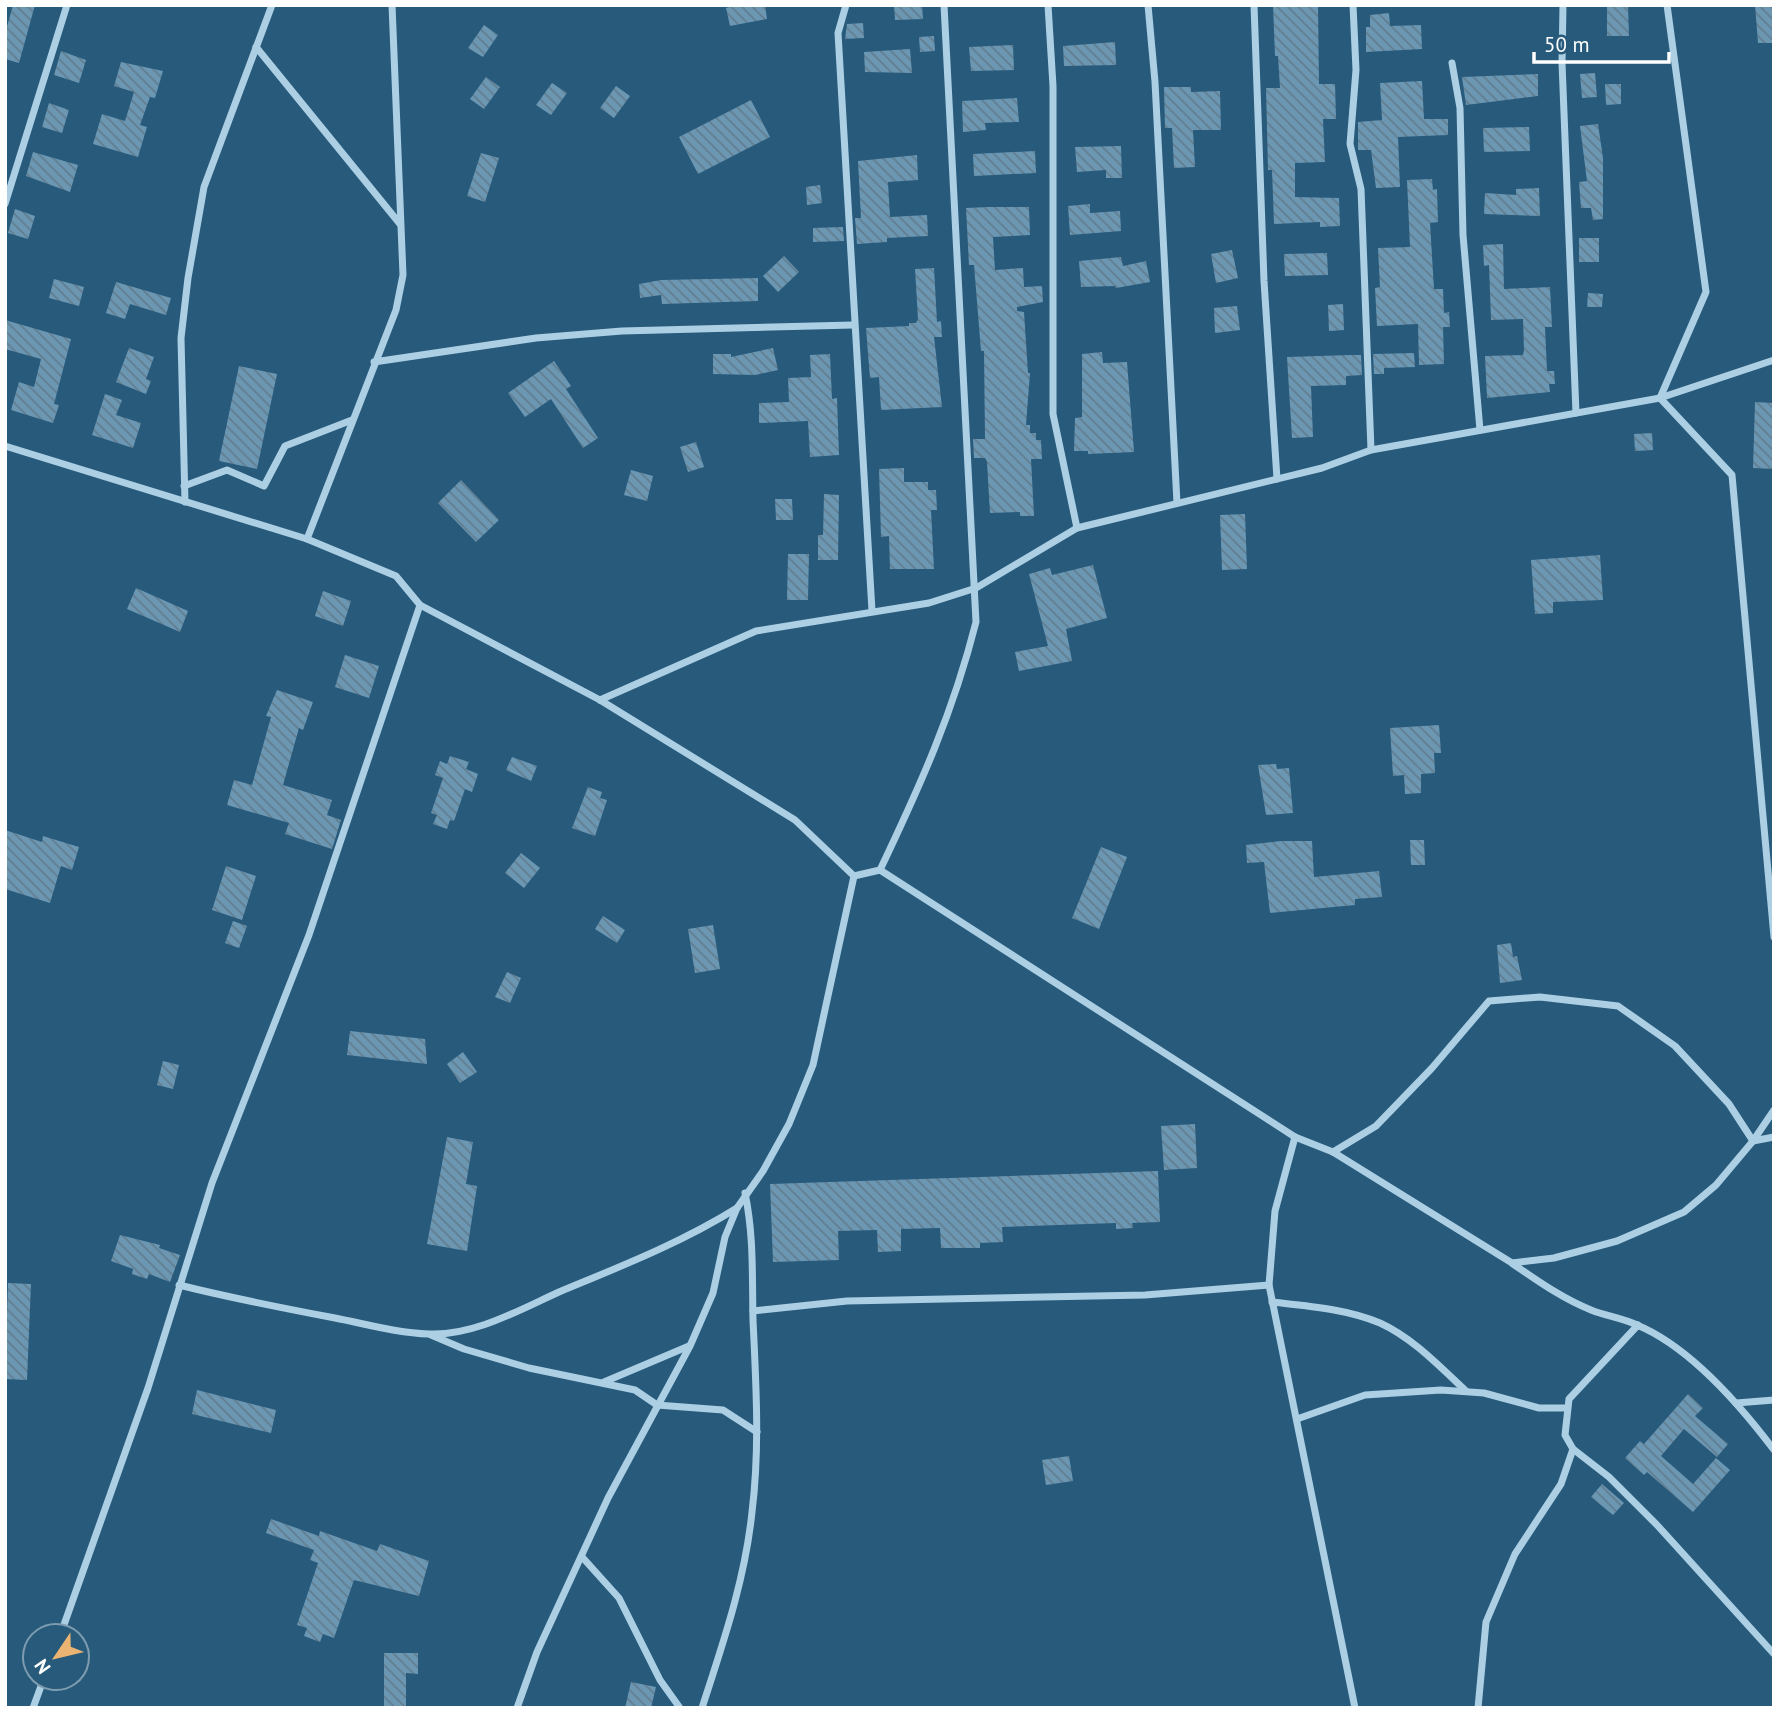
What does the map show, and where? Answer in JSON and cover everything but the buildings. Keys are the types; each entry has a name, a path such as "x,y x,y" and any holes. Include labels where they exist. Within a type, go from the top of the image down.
{"street":[{"path":"5,204 67,5"},
{"path":"185,502 181,338 188,278 204,187 272,5"},
{"path":"307,539 396,310 403,275 392,5"},
{"path":"846,5 838,33 849,194 853,325 872,611"},
{"path":"880,870 938,747 976,622 944,5"},
{"path":"1048,5 1053,86 1053,414 1077,528"},
{"path":"1148,5 1155,82 1177,503"},
{"path":"1254,5 1264,281 1277,479"},
{"path":"1353,5 1356,71 1350,144 1361,189 1371,450"},
{"path":"1563,5 1562,63 1576,413"},
{"path":"1660,398 1706,292 1667,5"},
{"path":"256,47 401,225"},
{"path":"1452,63 1460,108 1462,235 1480,430"},
{"path":"374,362 537,338 622,331 853,325"},
{"path":"600,700 756,631 929,603 976,588 1077,528 1322,468 1371,450 1660,398 1774,360"},
{"path":"1660,398 1732,475 1774,937"},
{"path":"184,486 227,470 264,486 285,446 352,420"},
{"path":"5,446 307,539 396,576 420,605 600,700 795,820 854,876"},
{"path":"66,1622 148,1388 212,1183 309,935 420,605"},
{"path":"854,876 880,870 1295,1137 1333,1152 1581,1305 1638,1325 1707,1374 1736,1403 1774,1450"},
{"path":"517,1708 537,1652 583,1558 608,1498 690,1346 712,1293 725,1237 737,1208 763,1171 789,1124 813,1065 854,876"},
{"path":"1333,1152 1376,1126 1432,1068 1489,1001 1541,997 1618,1006 1675,1046 1729,1104 1753,1141"},
{"path":"1512,1263 1554,1258 1617,1241 1684,1213 1716,1185 1753,1141 1774,1110"},
{"path":"1295,1137 1275,1211 1269,1285 1355,1708"},
{"path":"1753,1141 1774,1137"},
{"path":"702,1708 738,1595 752,1513 757,1432 753,1230 745,1193"},
{"path":"431,1334 460,1331 489,1322 675,1242 737,1208"},
{"path":"179,1285 260,1306 431,1334 464,1349 518,1365 635,1390 657,1405 723,1410 757,1432"},
{"path":"753,1311 847,1301 1145,1295 1269,1285"},
{"path":"1272,1302 1319,1307 1380,1323 1421,1350 1467,1392"},
{"path":"1638,1325 1569,1399 1565,1435 1573,1449 1609,1477 1657,1525 1774,1654"},
{"path":"604,1382 690,1346"},
{"path":"1297,1419 1365,1395 1484,1393 1539,1408 1567,1408"},
{"path":"1736,1403 1774,1400"},
{"path":"1478,1708 1486,1622 1515,1553 1561,1484 1573,1449"},
{"path":"583,1558 619,1598 660,1680 680,1708"}]}
